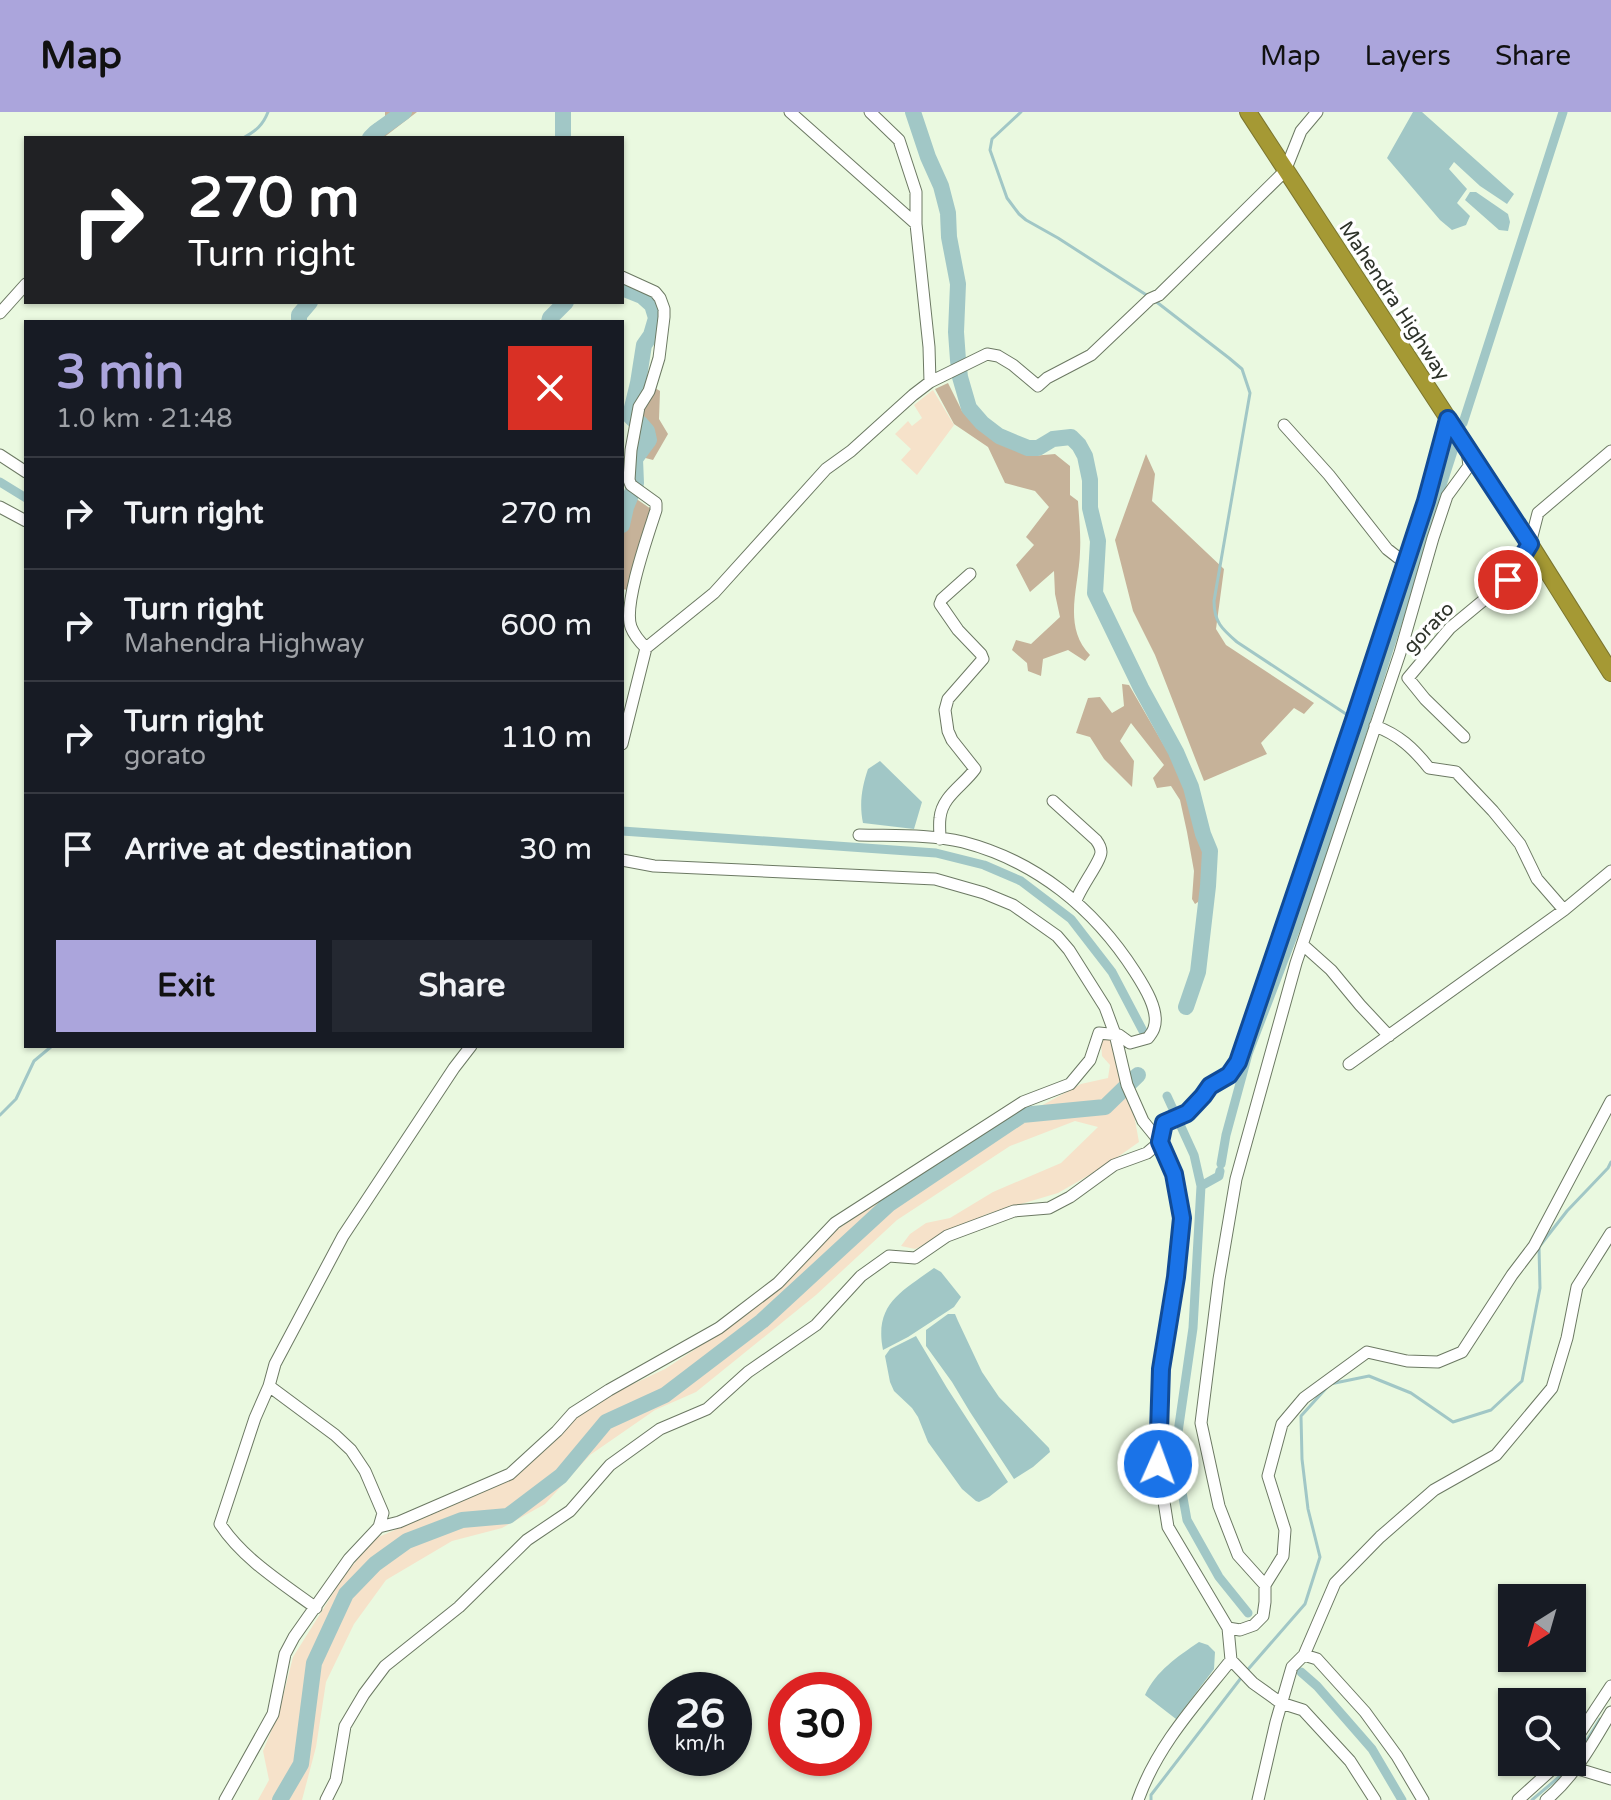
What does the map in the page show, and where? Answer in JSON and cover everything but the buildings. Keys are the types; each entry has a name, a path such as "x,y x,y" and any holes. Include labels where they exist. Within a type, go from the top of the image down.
{"highway":[{"name":"Mahendra Highway","path":"1248,112 1611,673"}],"street":[{"path":"790,112 916,224"},
{"path":"870,112 899,140 916,192 930,382"},
{"path":"624,736 646,648 714,593 826,469 930,382 987,354 998,356 1013,365 1038,386 1091,355 1285,171 1301,131 1317,112"},
{"path":"624,278 655,292 660,298 664,317 653,380 639,407 629,480 656,503 631,594 629,615 631,628 646,648"},
{"path":"0,313 24,286"},
{"path":"326,1800 336,1780 345,1726 385,1666 459,1607 527,1540 570,1511 610,1465 660,1429 707,1409 748,1372 816,1325 861,1276 889,1256 915,1258 947,1236 1014,1211 1049,1208 1070,1197 1114,1165 1147,1153 1160,1142 1164,1123 1183,1116 1210,1086 1229,1075 1238,1062 1354,720 1426,501 1448,419"},
{"path":"1284,425 1329,475 1387,549 1405,563"},
{"path":"1265,1585 1238,1555 1219,1506 1201,1423 1219,1279 1236,1179 1303,945 1400,653 1447,496 1469,466 1467,450"},
{"path":"1530,544 1538,513 1611,451"},
{"path":"0,455 24,471"},
{"path":"0,507 24,520"},
{"name":"gorato","path":"1464,737 1408,678 1450,628 1508,580 1530,544"},
{"path":"940,839 939,819 943,807 975,769 952,740 945,710 948,699 983,659 940,604 970,574"},
{"path":"1375,726 1393,733 1429,768 1456,772 1520,844 1537,879 1564,910"},
{"path":"1053,801 1101,848 1099,861 1083,883 1076,901"},
{"path":"379,1527 399,1522 510,1474 573,1413 719,1328 778,1283 835,1223 1023,1102 1070,1084 1090,1060 1099,1033 1119,1035 1130,1043 1148,1038 1155,1027 1153,1004 1126,959 1076,901 1039,874 1002,856 961,842 859,835"},
{"path":"624,860 654,866 935,879 1013,905 1057,936 1069,950 1105,1007 1127,1085 1143,1121 1160,1142 1174,1174 1182,1218 1161,1369 1158,1464 1168,1527 1228,1628 1231,1660 1253,1683 1281,1703 1303,1710 1350,1761 1375,1800"},
{"path":"1349,1064 1564,910 1611,871"},
{"path":"1303,945 1331,970 1389,1036"},
{"path":"316,1608 264,1570 220,1524 275,1364 343,1236 469,1048"},
{"path":"1228,1628 1240,1630 1254,1625 1263,1616 1265,1585 1283,1556 1285,1530 1268,1476 1282,1424 1304,1398 1367,1352 1407,1361 1438,1362 1462,1352 1534,1246 1611,1101"},
{"path":"1258,1800 1292,1667 1304,1655 1335,1583 1380,1537 1434,1490 1496,1455 1552,1388 1567,1338 1577,1287 1611,1233"},
{"path":"225,1800 273,1714 285,1654 294,1637 349,1559 379,1527 383,1513 365,1471 351,1450 269,1386"},
{"path":"1304,1655 1317,1659 1365,1712 1397,1756 1423,1800"},
{"path":"1138,1800 1146,1776 1175,1729 1231,1660"},
{"path":"1586,1725 1609,1693"},
{"path":"1586,1753 1611,1712"},
{"path":"1586,1771 1611,1779"},
{"path":"1518,1800 1545,1776"},
{"path":"1546,1800 1568,1776"}],"shaded area":[{"path":"385,112 417,112 386,136 365,136 374,124 385,118"},
{"path":"948,383 962,411 993,440 1032,456 1055,454 1070,466 1070,495 1078,501 1080,539 1074,619 1081,644 1090,655 1085,661 1068,650 1043,659 1041,676 1028,671 1027,663 1012,650 1016,640 1031,644 1060,617 1054,571 1030,592 1016,565 1034,545 1026,537 1049,507 1035,491 1005,483 988,447 954,424 935,389"},
{"path":"655,388 660,391 659,419 668,434 653,460 634,455 642,408"},
{"path":"933,390 954,425 917,475 901,460 911,449 895,434 908,421 912,426 922,418 914,405"},
{"path":"1146,454 1155,474 1152,501 1224,569 1216,629 1226,645 1314,703 1304,714 1294,708 1261,743 1267,754 1204,781 1155,655 1133,611 1115,540"},
{"path":"624,492 651,509 628,590 624,589"},
{"path":"1122,684 1129,685 1195,794 1208,823 1204,898 1195,904 1192,899 1194,871 1180,800 1171,786 1157,788 1153,778 1164,765 1131,723 1120,741 1134,761 1132,787 1104,759 1090,737 1076,733 1088,698 1100,697 1112,713 1124,706"},
{"path":"1111,1038 1139,1142 1058,1193 987,1214 915,1249 901,1246 910,1234 926,1223 950,1218 993,1192 1061,1163 1098,1127 1075,1121 1010,1146 897,1220 816,1295 696,1392 655,1410 590,1455 545,1504 502,1528 452,1541 386,1580 354,1624 326,1682 316,1747 302,1800 258,1800 269,1780 263,1751 279,1712 293,1657 344,1576 374,1539 473,1496 525,1467 577,1416 612,1394 665,1369 729,1327 830,1235 861,1213 985,1136 1081,1084 1108,1078 1110,1065 1102,1056 1101,1041"}],"water":[{"path":"1413,112 1422,112 1514,194 1507,204 1480,186 1454,162 1449,169 1467,189 1457,203 1470,216 1466,225 1452,230 1440,220 1387,158"},
{"path":"1470,192 1476,192 1508,214 1508,231 1499,230 1465,200"},
{"path":"880,761 922,802 914,829 863,823 861,802 866,776 868,769"},
{"path":"934,1268 961,1297 954,1307 883,1350 881,1334 886,1310 901,1292"},
{"path":"948,1314 955,1314 982,1372 999,1397 1049,1448 1050,1452 1014,1479 926,1346 926,1330"},
{"path":"916,1336 1008,1482 979,1502 962,1489 928,1442 912,1408 894,1391 890,1382 885,1356 890,1349"},
{"path":"1199,1642 1215,1652 1214,1669 1176,1719 1145,1695 1161,1672"}],"waterway":[{"path":"247,136 264,121 268,112"},
{"path":"372,136 404,112"},
{"path":"563,112 563,136"},
{"path":"913,112 948,213 958,284 958,360 969,408 999,436 1028,448 1038,448 1053,439 1071,437 1079,445 1085,456 1090,480 1090,508 1098,541 1095,593 1191,787 1210,851 1198,972 1186,1007"},
{"path":"1021,112 992,139 990,150 1007,198 1026,220 1148,296"},
{"path":"1463,423 1563,112"},
{"path":"624,289 642,296 652,305 656,318 644,345 630,416 635,421"},
{"path":"1154,300 1242,369 1250,393 1214,601 1217,620 1237,642 1349,716"},
{"path":"299,320 299,315 308,304"},
{"path":"550,320 564,304"},
{"path":"624,516 636,483 635,459 649,440 647,431 640,423"},
{"path":"1221,1164 1248,1054 1314,881 1455,445"},
{"path":"0,482 24,497"},
{"path":"624,831 936,853 984,865 1021,881 1071,919 1112,972 1143,1031"},
{"path":"0,1115 16,1099 34,1061 50,1048"},
{"path":"280,1800 301,1764 314,1663 346,1594 375,1564 407,1541 462,1520 508,1516 561,1476 606,1422 665,1395 762,1321 889,1204 1022,1115 1105,1107 1138,1075"},
{"path":"1167,1096 1194,1155 1201,1186 1193,1328 1175,1453 1187,1520 1219,1577 1248,1613"},
{"path":"1151,1800 1151,1795 1244,1674 1305,1604 1320,1557 1308,1509 1301,1416 1330,1384 1369,1376 1411,1393 1453,1422 1491,1410 1522,1381 1540,1288 1539,1247 1611,1162"},
{"path":"1201,1186 1219,1176 1220,1171"},
{"path":"1301,1672 1372,1749 1402,1800"},
{"path":"1532,1800 1559,1777 1577,1756 1600,1719"}],"route":[{"path":"1158,1464 1161,1369 1182,1218 1174,1174 1160,1142 1164,1123 1187,1113 1210,1086 1229,1075 1238,1062 1426,501 1448,419 1530,544 1508,580"}]}
